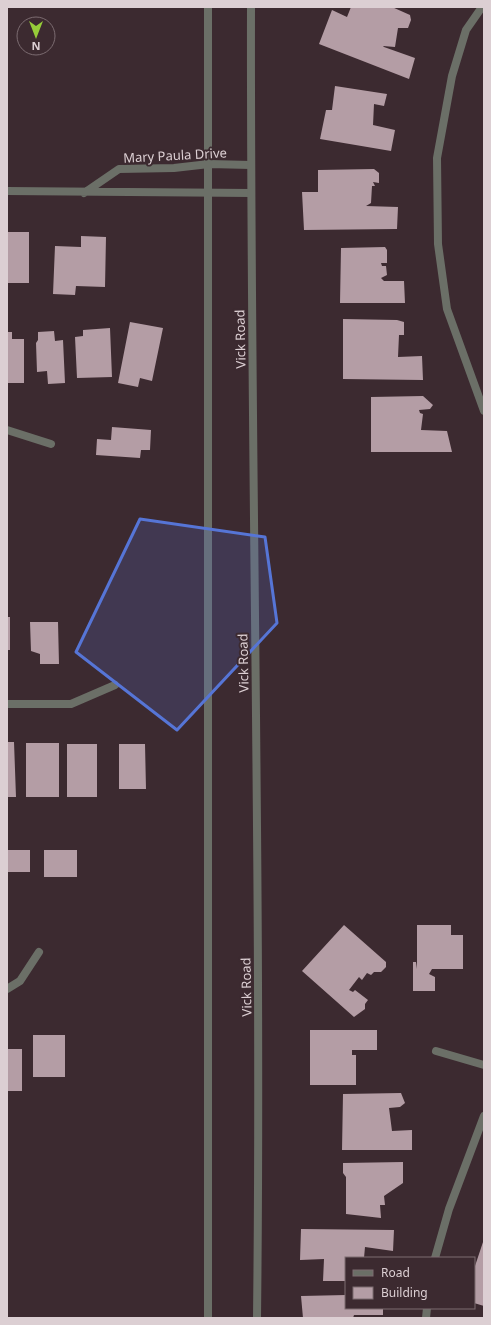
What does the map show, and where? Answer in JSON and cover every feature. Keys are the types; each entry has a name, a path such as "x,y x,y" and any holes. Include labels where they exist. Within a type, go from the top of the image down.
{"street":[{"path":"208,7 208,1318"},
{"name":"Vick Road","path":"251,7 251,193 259,1127 257,1318"},
{"path":"482,7 466,30 452,76 437,158 438,244 447,309 484,411"},
{"name":"Mary Paula Drive","path":"84,193 119,169 174,168 209,164 251,165"},
{"path":"7,191 84,193 251,193"},
{"path":"7,430 51,444"},
{"path":"7,704 71,704 115,685"},
{"path":"7,989 20,981 39,952"},
{"path":"436,1051 484,1065"},
{"path":"435,1257 449,1209 484,1116"}],"highlighted area":[{"path":"140,519 265,537 277,623 177,730 76,652"}],"building":[{"path":"351,7 392,7 410,15 411,20 408,28 398,28 395,47 383,46 415,58 409,79 319,44 332,10 347,17"},
{"path":"335,86 387,94 384,106 374,104 373,125 395,130 391,151 320,139 326,110 332,110"},
{"path":"374,169 379,173 379,183 373,182 375,186 372,186 371,203 366,206 398,207 397,229 304,230 302,192 318,192 318,170"},
{"path":"7,232 29,232 29,283 7,283"},
{"path":"81,236 106,237 105,287 76,286 75,295 53,294 55,246 81,247"},
{"path":"385,247 387,250 387,263 381,263 382,266 386,266 387,275 381,278 384,281 404,281 405,303 340,303 341,248"},
{"path":"343,319 397,320 404,322 404,335 399,335 398,357 422,356 423,380 343,379"},
{"path":"130,322 163,328 152,381 140,378 138,387 118,383"},
{"path":"110,328 112,377 77,378 75,337 83,336 83,330"},
{"path":"54,331 55,341 63,340 65,383 48,384 47,371 37,372 36,343 38,340 38,332"},
{"path":"7,332 12,332 12,339 24,339 24,383 7,383"},
{"path":"423,396 433,405 430,409 419,410 420,413 423,414 421,430 447,431 452,452 371,452 371,397"},
{"path":"112,427 151,430 150,450 141,450 140,458 96,455 97,439 111,440"},
{"path":"7,617 10,617 10,650 7,650"},
{"path":"30,622 58,622 59,664 40,664 40,654 31,651"},
{"path":"7,742 14,742 16,797 7,797"},
{"path":"26,743 59,743 59,797 26,797"},
{"path":"67,744 97,744 97,797 67,797"},
{"path":"119,744 145,744 146,789 119,789"},
{"path":"7,850 30,850 30,872 7,872"},
{"path":"44,850 77,850 77,877 44,877"},
{"path":"344,925 386,962 386,967 381,972 374,972 371,975 367,973 362,980 359,977 349,990 353,992 355,990 368,1000 365,1004 365,1009 354,1017 302,971"},
{"path":"417,925 451,925 451,935 463,935 463,969 432,969 429,974 435,977 435,991 413,991 413,962 416,962 417,969"},
{"path":"310,1030 377,1030 377,1050 352,1050 352,1055 356,1055 356,1085 310,1085"},
{"path":"33,1035 65,1035 65,1077 33,1077"},
{"path":"7,1049 22,1049 22,1091 7,1091"},
{"path":"401,1093 405,1103 400,1107 389,1108 392,1131 412,1130 412,1150 342,1150 343,1094"},
{"path":"403,1162 403,1183 384,1196 385,1205 380,1205 381,1218 346,1214 346,1177 343,1173 343,1163"},
{"path":"301,1229 394,1230 393,1251 365,1247 364,1257 345,1257 345,1281 323,1281 324,1259 300,1260"},
{"path":"484,1239 484,1306 475,1303 475,1266"},
{"path":"345,1295 345,1309 383,1309 383,1315 354,1315 353,1318 303,1318 301,1296"}]}
